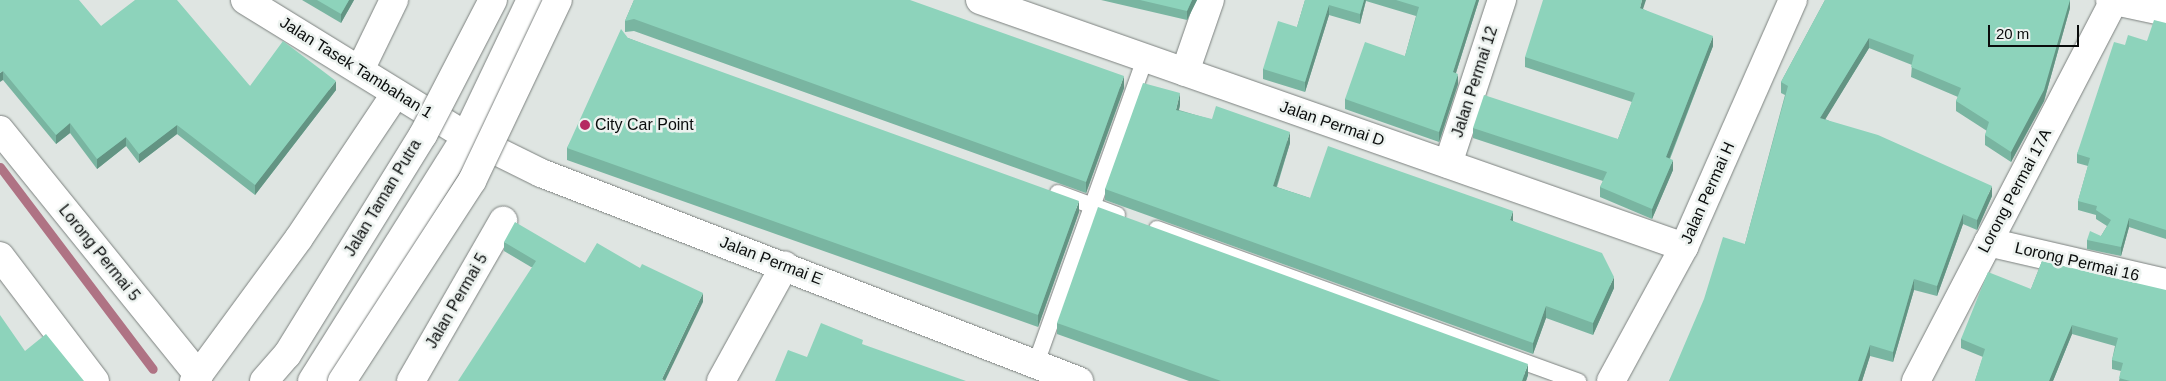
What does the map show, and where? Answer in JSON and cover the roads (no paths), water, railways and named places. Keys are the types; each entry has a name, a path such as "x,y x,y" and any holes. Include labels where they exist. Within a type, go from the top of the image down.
{"main road":[{"name":"Jalan Tasek Tambahan 1","path":"245,0 466,136"},
{"path":"360,70 394,0"},
{"name":"Jalan Taman Putra","path":"258,381 302,329 432,115 482,0"},
{"path":"264,381 287,355 423,135 493,0"},
{"path":"312,381 466,136 531,0"},
{"path":"342,381 472,181 558,0"},
{"name":"Jalan Permai D","path":"980,0 1684,247"},
{"path":"1185,72 1210,0"},
{"name":"Jalan Permai 12","path":"1448,164 1502,0"},
{"name":"Jalan Permai H","path":"1611,381 1684,247 1793,0"},
{"path":"2112,0 2166,12"},
{"name":"Lorong Permai 17A","path":"1916,381 2112,0"},
{"path":"196,378 299,238 396,93"},
{"name":"Lorong Permai 5","path":"0,130 196,378"},
{"name":"Jalan Permai E","path":"466,136 620,206 785,265 1035,366 1079,381"},
{"name":"Jalan Permai 5","path":"411,381 503,221"},
{"name":"Lorong Permai 16","path":"1988,242 2166,283"},
{"path":"0,256 95,381"},
{"path":"721,381 785,265"}],"lane":[{"path":"1035,366 1145,58"},
{"path":"1037,186 1578,381"}],"waterway":[{"path":"0,167 153,369"}],"place":[{"name":"City Car Point","path":"585,125"}]}
